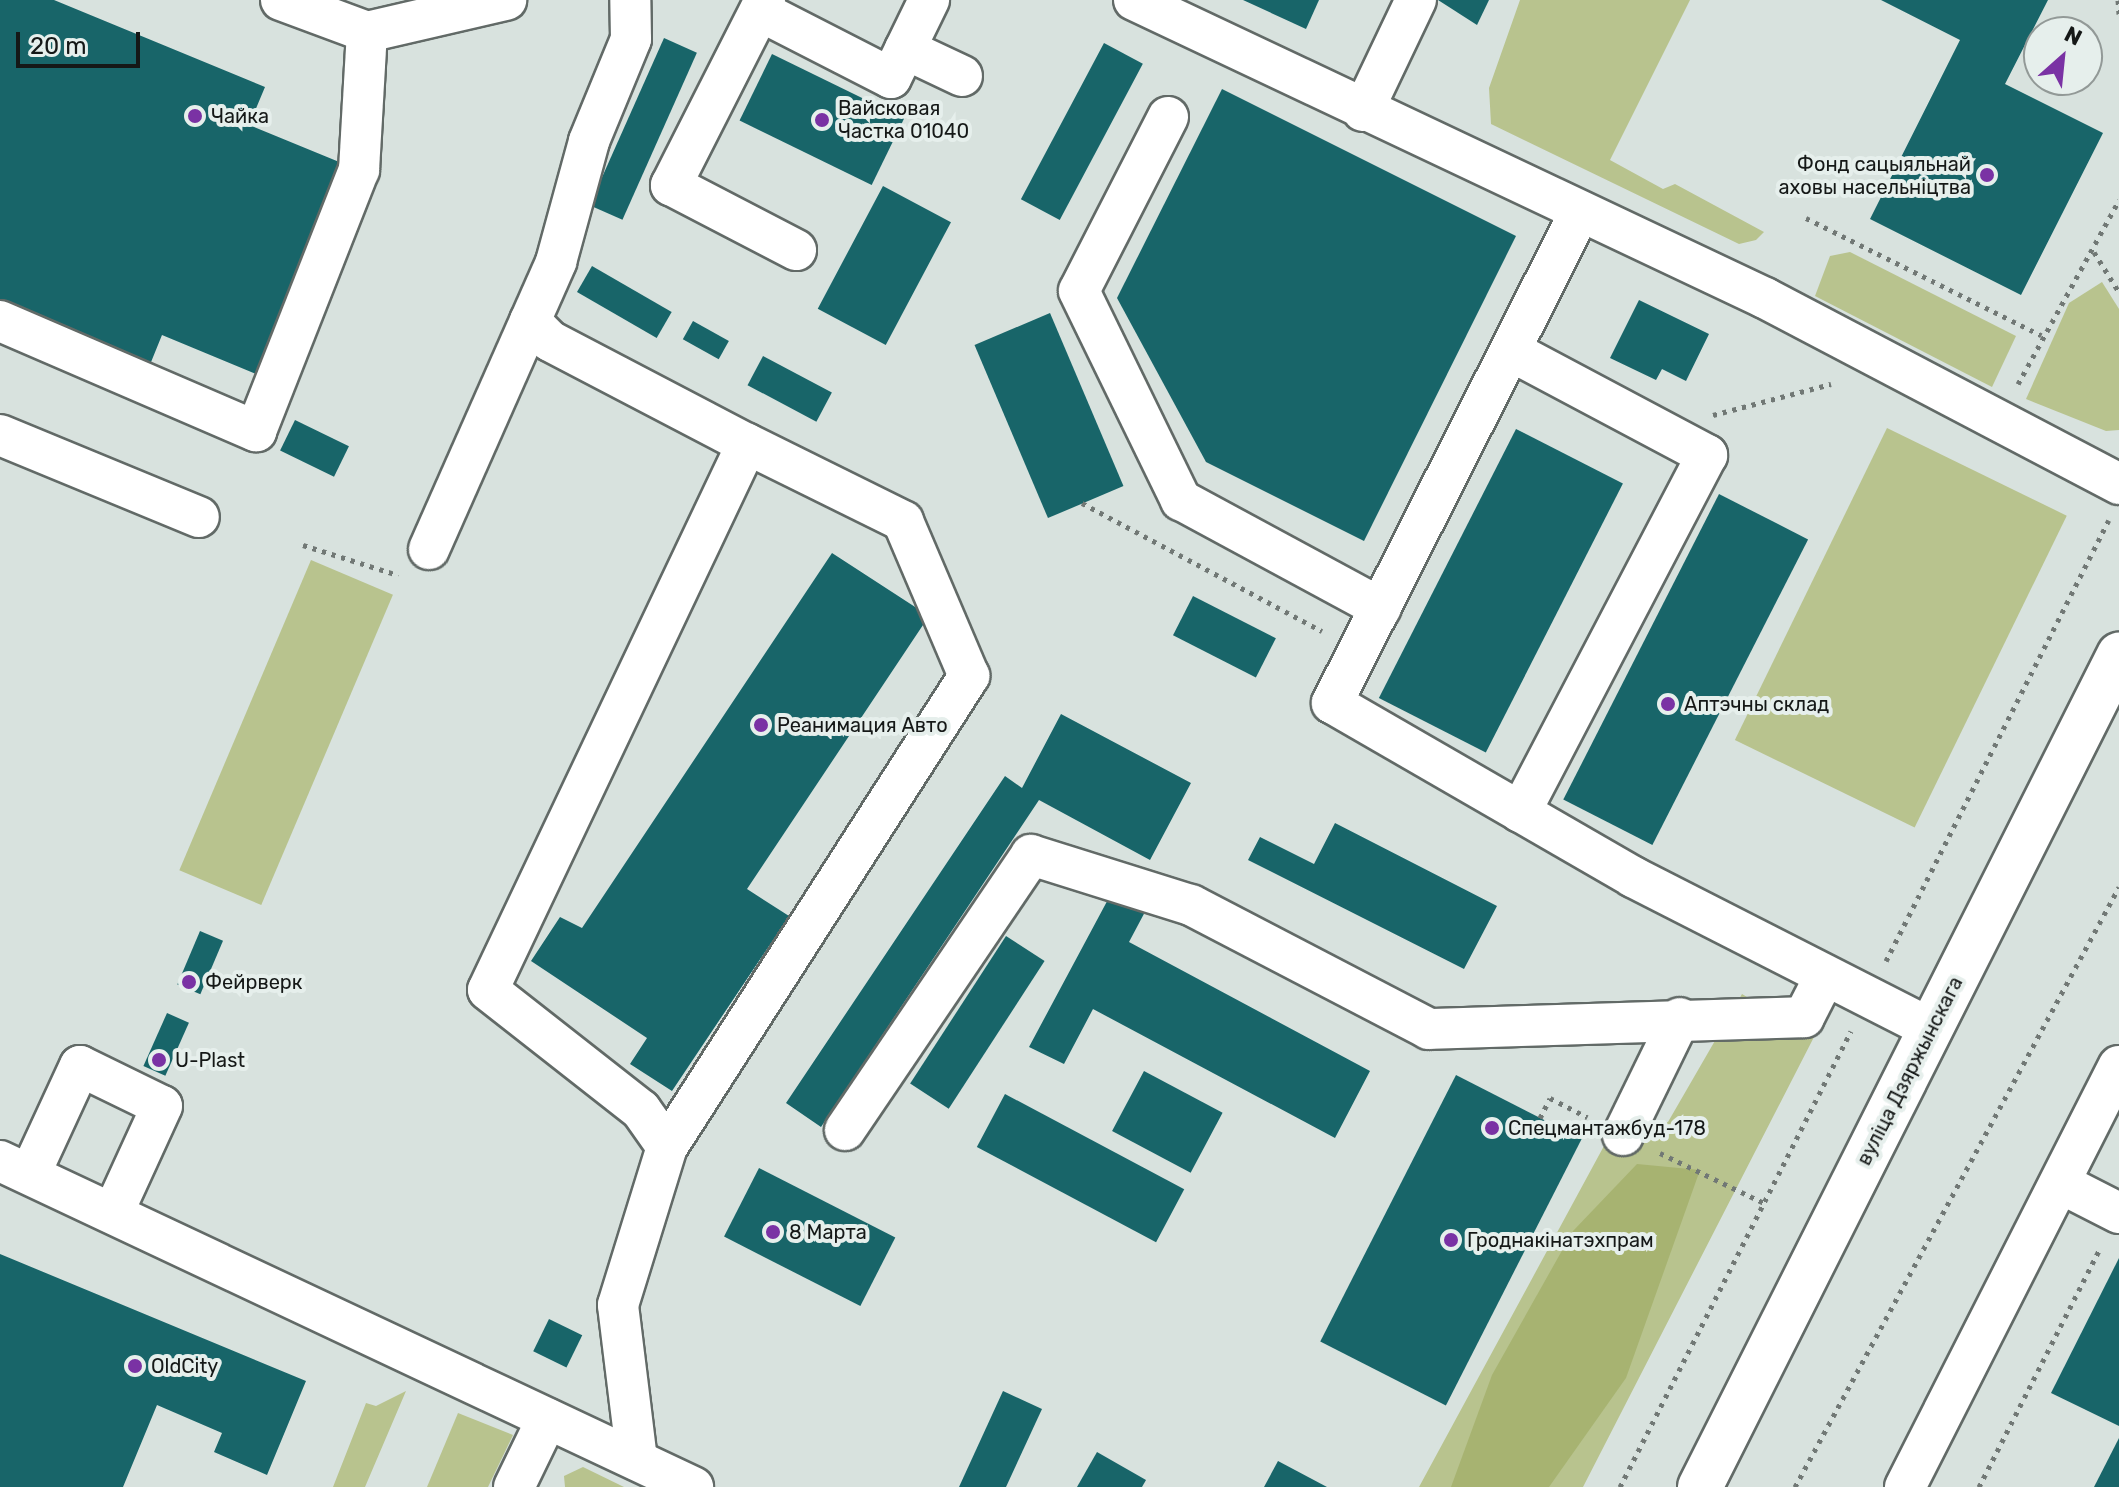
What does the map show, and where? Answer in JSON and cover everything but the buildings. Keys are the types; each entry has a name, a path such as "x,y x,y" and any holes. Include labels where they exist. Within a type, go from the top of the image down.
{"main road":[{"name":"вуліца Дзяржынскага","path":"1700,1487 2119,655"}],"lane":[{"path":"281,0 367,32 506,0"},
{"path":"420,564 530,321 631,39 630,0"},
{"path":"796,250 671,185 762,6 891,78 929,0"},
{"path":"1134,0 1363,111 1765,298 2119,484"},
{"path":"1363,111 1416,0"},
{"path":"0,321 256,431 359,170 367,32"},
{"path":"905,49 962,76"},
{"path":"1168,117 1079,291 1181,500 1381,608"},
{"path":"1580,212 1513,352 1332,703 1520,812 1825,976 1931,1029"},
{"path":"530,321 550,341 903,521 969,676 667,1147 618,1305 637,1460"},
{"path":"1513,352 1707,455 1520,812"},
{"path":"0,435 199,517"},
{"path":"667,1147 641,1110 488,990 747,444"},
{"path":"845,1130 1031,855 1191,905 1429,1029 1680,1018 1804,1017 1825,976"},
{"path":"1623,1135 1680,1018"},
{"path":"113,1213 162,1106 80,1066 15,1168 113,1213 439,1381 547,1419 693,1487"},
{"path":"1905,1487 2119,1066"},
{"path":"2060,1183 2119,1213"},
{"path":"514,1487 547,1419"}],"path":[{"path":"2118,0 2119,14"},
{"path":"2015,390 2041,335 2093,251 2119,200"},
{"path":"1806,218 2041,335"},
{"path":"2093,251 2119,292"},
{"path":"1716,409 1831,384"},
{"path":"1082,503 1359,651"},
{"path":"303,545 420,564"},
{"path":"1795,1487 2119,887"},
{"path":"1540,1118 1550,1098 1764,1203"},
{"path":"1979,1487 2119,1213"}],"green space":[{"path":"1520,0 1690,0 1610,160 1663,189 1675,184 1764,232 1756,240 1739,244 1491,124 1489,88"},
{"path":"1850,252 2016,336 1992,387 1815,296 1830,256"},
{"path":"2102,282 2119,309 2119,430 2106,431 2026,399 2069,303"},
{"path":"1887,428 2067,516 1915,828 1735,740"},
{"path":"311,560 393,595 261,905 179,870"},
{"path":"1742,994 1814,1037 1583,1487 1419,1487 1611,1133 1668,1122"},
{"path":"1637,1164 1700,1170 1626,1378 1549,1487 1451,1487 1492,1375 1573,1231"},
{"path":"406,1391 365,1487 333,1487 366,1403 376,1406"},
{"path":"458,1413 513,1435 488,1487 427,1487"},
{"path":"583,1467 624,1487 565,1487 564,1476"}],"place":[{"name":"Чайка","path":"195,116"},
{"name":"Вайсковая Частка 01040","path":"822,120"},
{"name":"Фонд сацыяльнай аховы насельніцтва","path":"1987,175"},
{"name":"Аптэчны склад","path":"1668,704"},
{"name":"Реанимация Авто","path":"761,725"},
{"name":"Фейрверк","path":"189,982"},
{"name":"U-Plast","path":"159,1060"},
{"name":"Спецмантажбуд-178","path":"1492,1128"},
{"name":"8 Марта","path":"773,1232"},
{"name":"Гроднакінатэхпрам","path":"1451,1240"},
{"name":"OldCity","path":"135,1366"}]}
